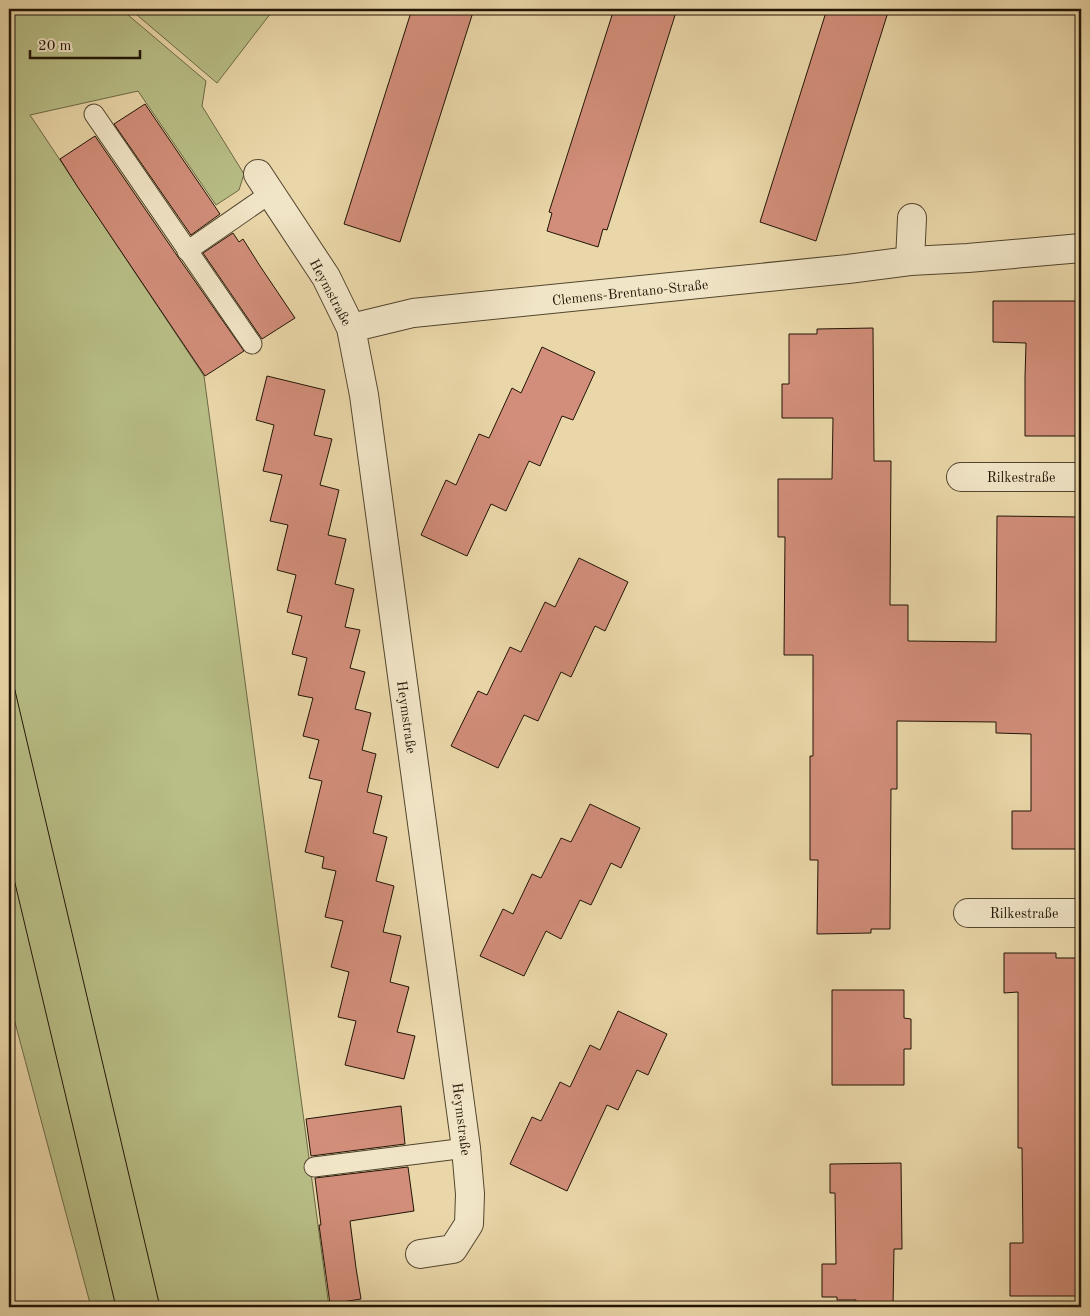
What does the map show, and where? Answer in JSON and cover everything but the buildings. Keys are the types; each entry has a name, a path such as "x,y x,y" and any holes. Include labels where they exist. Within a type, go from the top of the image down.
{"street":[{"name":"Heymstraße","path":"264,184 326,277 351,328 364,395 466,1148 470,1194 469,1224 453,1249 420,1254"},
{"path":"910,261 912,218"},
{"name":"Clemens-Brentano-Straße","path":"351,328 413,313 848,269 910,261 1081,248"},
{"name":"Rilkestraße","path":"962,477 1081,477"},
{"name":"Rilkestraße","path":"968,913 1081,913"}],"lane":[{"path":"94,114 252,344"},
{"path":"188,251 264,184"},
{"path":"314,1167 466,1148"}],"green space":[{"path":"9,9 121,9 206,81 202,106 244,174 239,190 216,205 138,91 30,115 204,376 329,1307 91,1307 9,1000"},
{"path":"130,9 274,9 217,83"}],"tram line":[{"path":"9,665 160,1307"},
{"path":"9,858 116,1307"}]}
